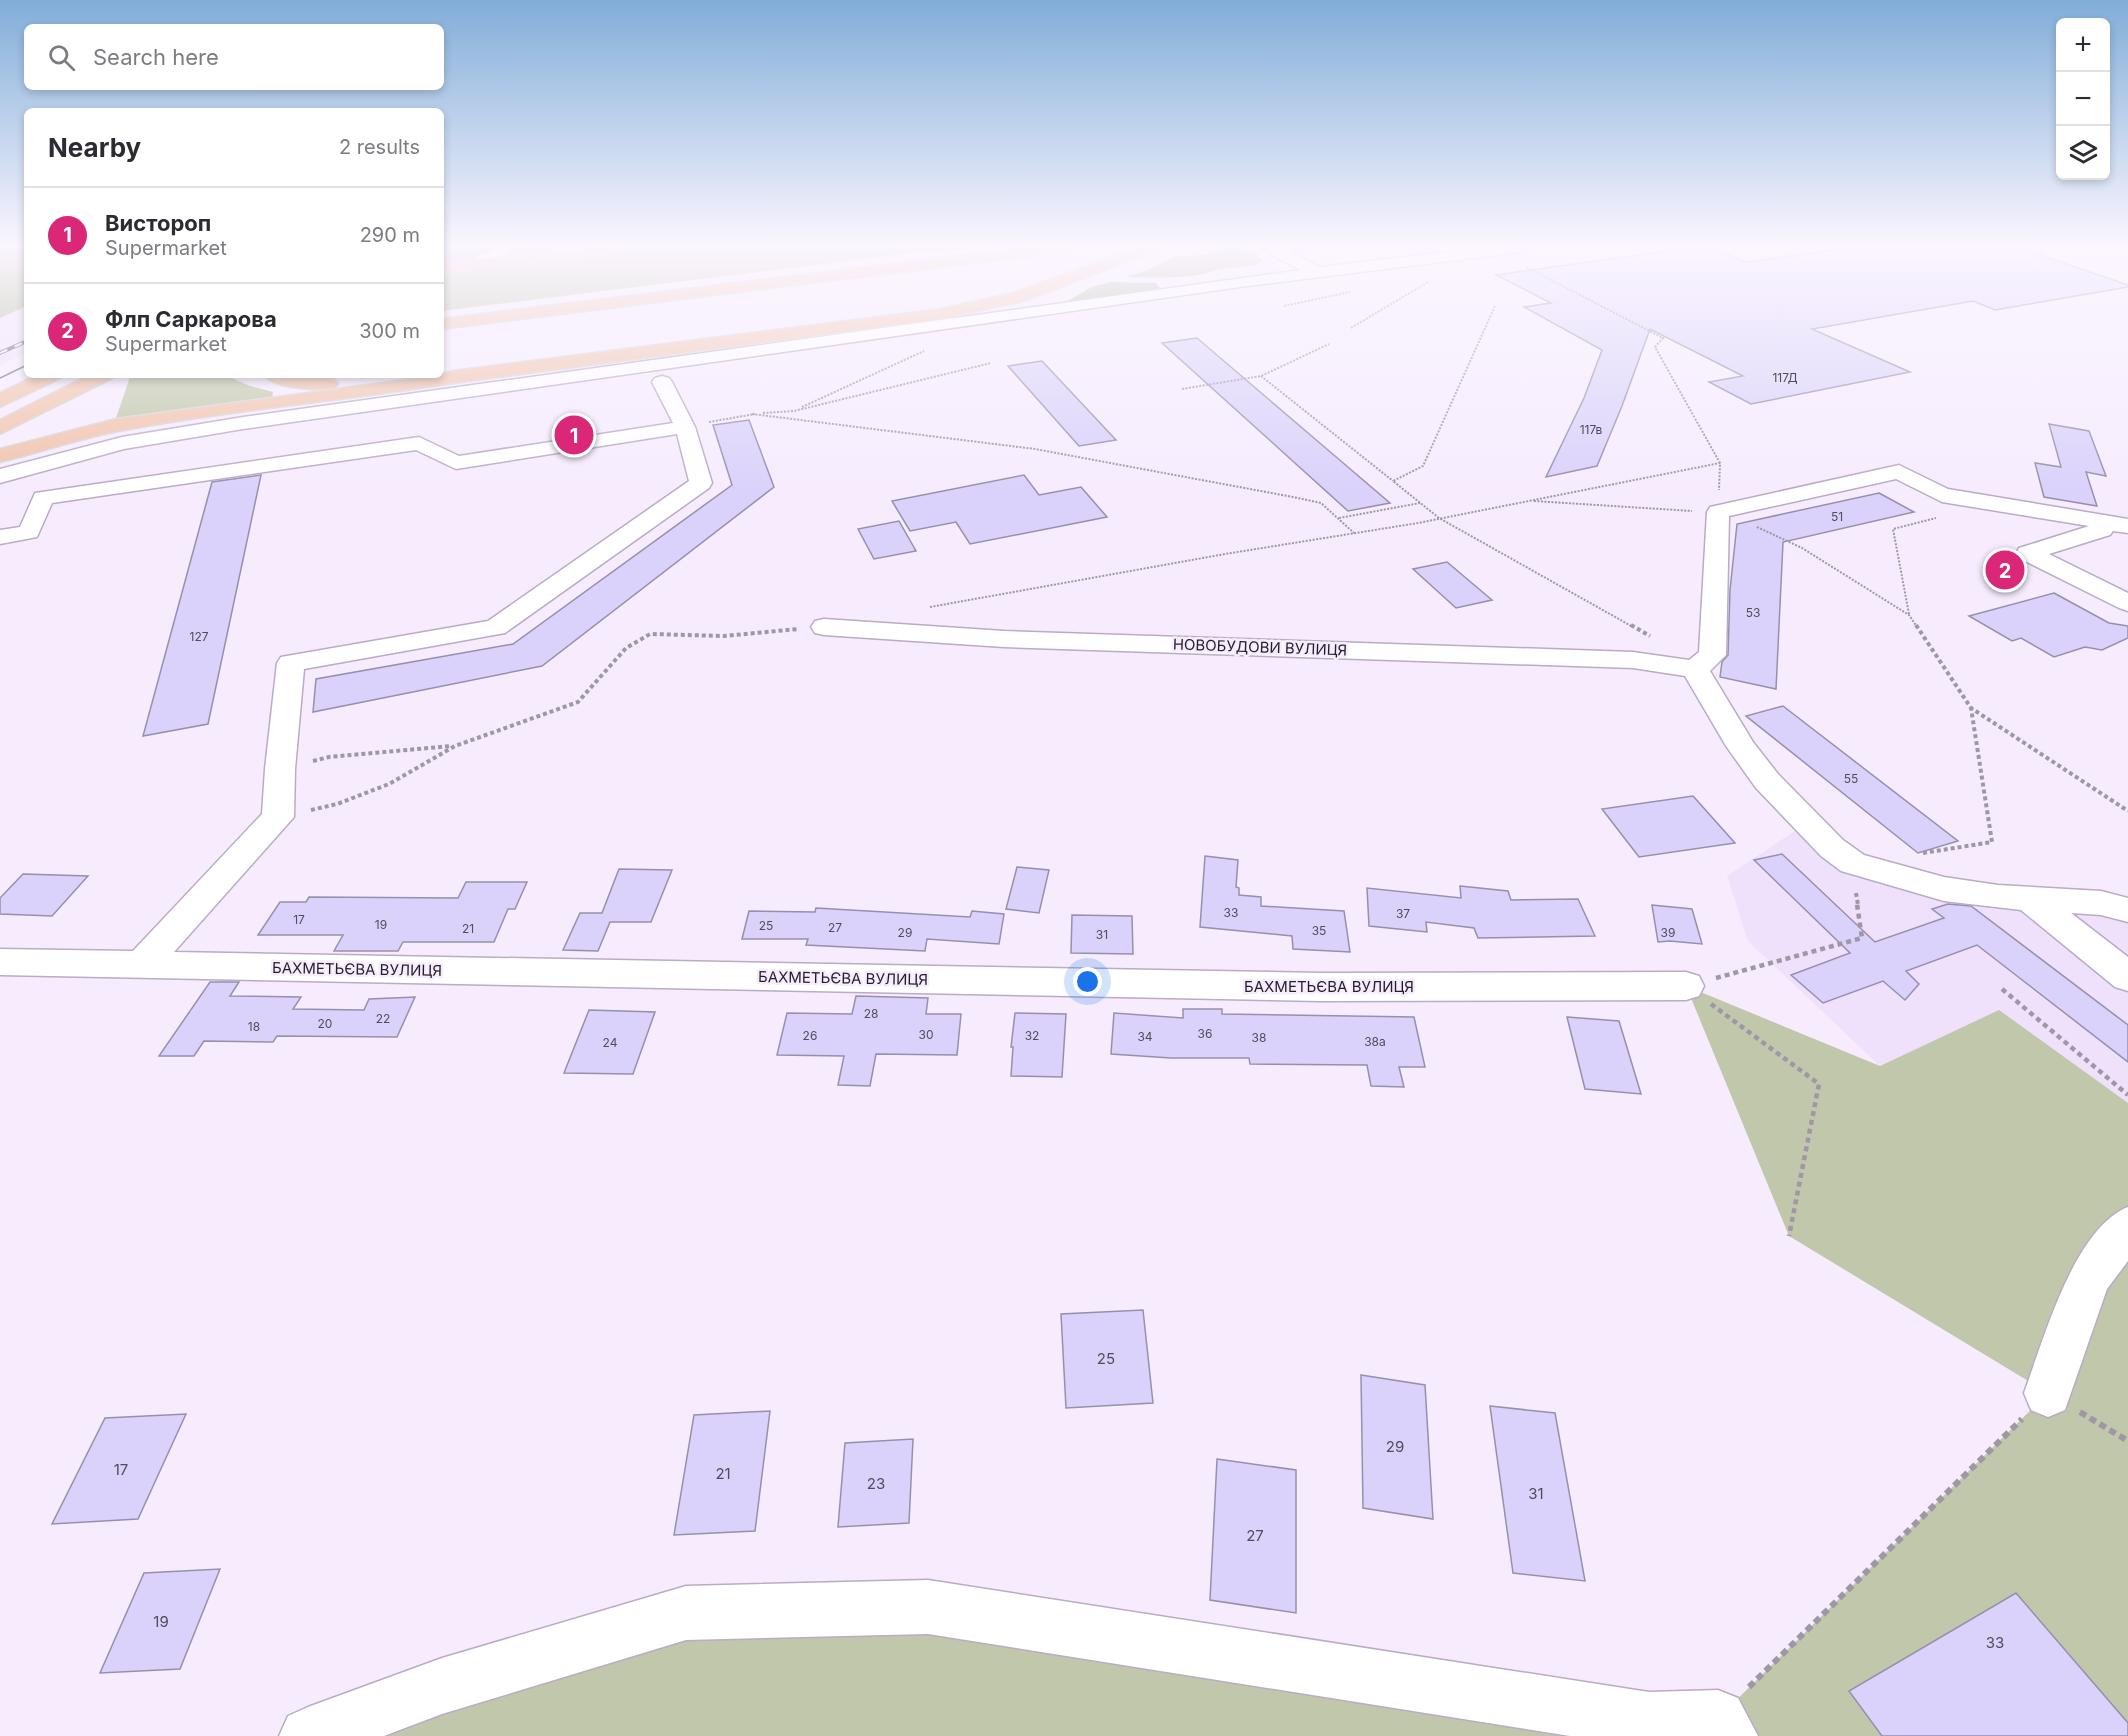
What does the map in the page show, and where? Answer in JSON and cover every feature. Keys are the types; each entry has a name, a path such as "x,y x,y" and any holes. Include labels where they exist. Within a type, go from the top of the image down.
{"main road":[{"path":"444,377 662,366 779,334 814,328"},
{"path":"779,334 830,328"},
{"path":"0,378 24,375"},
{"path":"444,378 453,376"},
{"path":"0,401 46,378"},
{"path":"0,428 98,378"},
{"path":"283,378 334,385 427,378"},
{"path":"0,456 127,423 381,389 442,378"}],"street":[{"path":"0,476 99,448 161,436 927,328"},
{"path":"141,965 278,818 280,769 291,663 496,627 701,483 685,427 662,366"},
{"path":"0,537 29,532 43,498 419,443 456,464 685,427"},
{"path":"2127,908 2101,903 1998,897 1944,889 1852,863 1824,840 1767,780 1741,746 1698,667 1712,655 1721,512 1899,472 1942,495 2128,526"},
{"path":"2099,522 2102,530 2028,553 2128,603"},
{"name":"НОВОБУДОВИ ВУЛИЦЯ","path":"824,627 1004,639 1633,660 1698,667"},
{"path":"2028,898 2128,977"},
{"name":"БАХМЕТЬЄВА ВУЛИЦЯ","path":"0,962 1320,987 1686,986"},
{"path":"2048,1393 2089,1278 2128,1227"},
{"path":"308,1736 441,1686 686,1613 928,1607 1649,1720 1723,1727"}],"path":[{"path":"1393,482 1423,466 1485,328"},
{"path":"1644,328 1663,338 1655,347 1720,463 1721,512"},
{"path":"1182,389 1261,376 1329,344"},
{"path":"794,411 933,346"},
{"path":"685,427 753,414 794,411 991,363"},
{"path":"1261,376 1439,518 1698,667"},
{"path":"753,414 1035,449 1321,503 1354,533"},
{"path":"1418,523 1720,463"},
{"path":"1942,495 1960,512 1893,529 1909,615 1971,708 2128,812"},
{"path":"1528,501 1721,512 1802,548 1909,615"},
{"path":"1338,519 1420,503"},
{"path":"1922,853 1992,842 1971,708"},
{"path":"280,769 329,757 455,746"},
{"path":"1686,986 1862,938 1852,863"},
{"path":"1686,986 1819,1084 1789,1236"},
{"path":"2001,989 2128,1095"},
{"path":"1723,1727 2048,1393 2128,1441"}],"shaded area":[{"path":"0,328 24,328 24,354 0,365"},
{"path":"1807,823 1853,863 2128,910 2128,1103 1999,1011 1880,1066 1748,941 1727,876"}],"green space":[{"path":"130,378 232,378 273,392 272,398 115,421"},
{"path":"1686,986 1880,1066 1999,1010 2128,1103 2128,1736 308,1736 686,1613 928,1607 1718,1718 2048,1393 1789,1236"}],"building":[{"path":"1562,328 1818,328 1812,329 1910,372 1751,404 1709,382 1743,376 1650,329 1597,466 1546,477 1584,398 1602,350"},
{"path":"1197,338 1390,503 1348,511 1162,343"},
{"path":"1042,361 1116,440 1079,446 1008,366"},
{"path":"749,420 774,487 542,666 313,712 316,679 513,644 732,485 713,425"},
{"path":"2049,424 2089,431 2106,476 2086,472 2097,506 2044,497 2035,463 2061,467"},
{"path":"261,475 208,724 143,736 212,482"},
{"path":"1024,475 1039,495 1081,487 1107,517 970,544 956,522 910,531 892,501"},
{"path":"1879,493 1914,512 1783,542 1776,689 1720,677 1722,662 1728,655 1730,590 1737,524"},
{"path":"899,521 916,551 874,559 858,529"},
{"path":"1447,562 1492,600 1456,608 1413,569"},
{"path":"2054,593 2109,623 2128,626 2128,638 2102,650 2085,647 2054,657 2021,638 2012,641 1969,616"},
{"path":"1783,706 1958,841 1918,853 1746,716"},
{"path":"1693,796 1735,843 1639,857 1602,809"},
{"path":"1782,854 1875,942 1944,918 1932,909 1948,904 1971,906 2128,1025 2128,1062 1977,945 1906,971 1919,984 1905,1000 1883,981 1823,1003 1791,975 1850,953 1754,860"},
{"path":"1205,856 1238,860 1236,887 1239,888 1239,895 1261,897 1261,906 1344,911 1350,952 1293,949 1292,936 1200,927"},
{"path":"1017,867 1049,870 1039,913 1006,909"},
{"path":"619,869 672,870 651,922 610,922 598,951 563,950 580,913 602,913"},
{"path":"23,874 88,876 52,916 0,914 0,898"},
{"path":"466,882 527,882 515,909 508,909 494,942 403,942 398,951 334,951 343,935 258,935 280,902 306,902 309,897 458,898"},
{"path":"1460,886 1508,891 1511,900 1578,899 1595,936 1478,938 1474,928 1426,922 1427,932 1369,926 1367,888 1461,898"},
{"path":"1652,905 1692,909 1702,944 1658,942"},
{"path":"816,908 970,917 972,911 1004,914 999,944 927,939 925,951 806,945 808,939 742,939 749,911 815,912"},
{"path":"1072,915 1132,916 1133,954 1071,953"},
{"path":"210,982 239,982 230,996 301,997 293,1009 364,1010 369,999 415,997 397,1037 277,1036 273,1042 204,1041 194,1056 159,1056"},
{"path":"856,996 928,998 926,1014 961,1014 957,1055 876,1054 870,1086 838,1085 844,1056 777,1055 787,1013 852,1014"},
{"path":"1183,1009 1222,1009 1222,1014 1414,1017 1425,1067 1399,1067 1404,1087 1371,1086 1367,1065 1250,1064 1249,1058 1171,1058 1111,1054 1114,1013 1183,1018"},
{"path":"589,1010 655,1012 633,1074 564,1073"},
{"path":"1015,1013 1066,1014 1062,1077 1011,1076 1013,1047 1011,1047"},
{"path":"1567,1017 1619,1021 1641,1094 1585,1089"},
{"path":"1143,1310 1153,1403 1066,1408 1061,1314"},
{"path":"1361,1375 1425,1385 1433,1519 1363,1508"},
{"path":"1490,1406 1555,1413 1585,1581 1513,1573"},
{"path":"770,1411 755,1531 674,1535 694,1415"},
{"path":"186,1414 138,1519 52,1524 105,1418"},
{"path":"913,1439 909,1523 838,1527 845,1443"},
{"path":"1217,1459 1296,1470 1296,1613 1210,1600"},
{"path":"220,1569 180,1669 100,1673 144,1573"},
{"path":"2016,1593 2128,1723 2128,1736 1882,1736 1849,1691"}],"tram line":[{"path":"0,378 24,366"}],"railway":[{"path":"0,353 24,342"}],"place":[{"name":"Вистороп","path":"574,435"},
{"name":"Флп Саркарова","path":"2005,570"}]}
